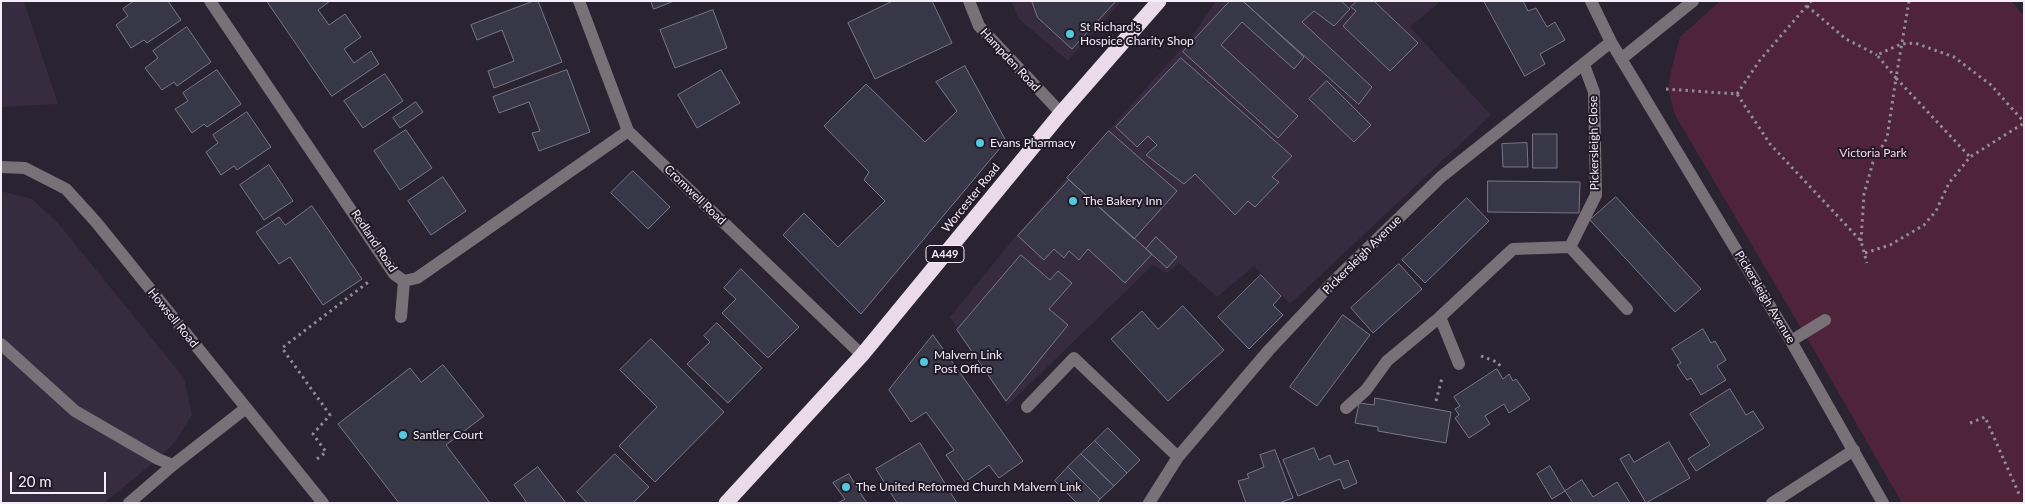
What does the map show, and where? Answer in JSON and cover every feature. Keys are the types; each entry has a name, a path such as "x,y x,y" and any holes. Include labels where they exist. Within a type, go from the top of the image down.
{"highway":[{"name":"Worcester Road","path":"726,503 862,355 1061,113 1159,1"}],"street":[{"name":"Redland Road","path":"210,1 390,265 394,274 404,281 418,278 628,131"},
{"name":"Cromwell Road","path":"580,1 628,131 862,355"},
{"name":"Hampden Road","path":"969,1 978,26 1061,113"},
{"name":"Pickersleigh Avenue","path":"1591,1 1611,42 1791,340 1883,503"},
{"path":"1621,59 1693,1"},
{"name":"Pickersleigh Avenue","path":"1149,503 1178,456 1269,350 1335,280 1441,177 1611,42"},
{"name":"Pickersleigh Close","path":"1570,246 1596,195 1594,92 1584,65"},
{"name":"Howsell Road","path":"2,166 26,168 66,189 96,222 323,503"},
{"path":"1346,408 1366,390 1387,361 1440,317 1513,249 1570,246 1627,308"},
{"path":"401,317 404,281"},
{"path":"1440,317 1459,364"},
{"path":"1791,340 1825,320"},
{"path":"1,344 75,410 158,459 173,465"},
{"path":"1027,407 1074,358 1178,456"},
{"path":"129,503 173,465 246,408"},
{"path":"1772,503 1854,450"}],"path":[{"path":"1737,94 1760,60 1811,1"},
{"path":"1866,262 1861,241 1864,194 1873,162 1887,138 1908,1"},
{"path":"1807,6 1846,39 1877,55 1970,157"},
{"path":"1865,254 1890,246 1924,225 1936,211 1949,183 1970,157 2024,122 1990,85 1954,57 1914,44 1901,44 1877,55"},
{"path":"1638,88 1737,94"},
{"path":"1737,94 1770,144 1861,241"},
{"path":"318,459 326,452 313,434 330,415 282,348 390,265"},
{"path":"1970,423 1985,417 2019,494"}],"shaded area":[{"path":"1,1 24,1 58,104 1,107"},
{"name":"St Richard's Hospice Charity Shop","path":"1011,1 1122,1 1068,61 1019,19"},
{"path":"1216,1 1441,1 1410,27 1491,115 1290,304 1254,266 1217,297 1179,263 1167,273 1153,265 1007,406 950,317 1019,232 1193,35"},
{"path":"1,191 32,199 58,223 184,378 192,415 174,443 158,459 104,503 1,503"}],"green space":[{"name":"Victoria Park","path":"1720,1 2011,1 2024,16 2024,503 1902,503 1675,115 1668,89 1680,37"}],"building":[{"path":"134,1 168,1 181,20 147,43 144,40 131,48 116,25 128,16 123,9"},
{"path":"267,1 330,1 318,10 329,25 345,14 361,37 344,49 354,63 371,51 379,64 332,96"},
{"path":"538,1 562,62 494,88 488,71 514,61 502,30 477,40 471,25"},
{"path":"651,1 674,1 654,9"},
{"path":"893,1 932,1 952,43 875,79 848,23"},
{"name":"St Richard's Hospice Charity Shop","path":"1032,1 1116,1 1072,49 1038,18"},
{"path":"1230,1 1243,1 1304,57 1294,69 1242,22 1221,45 1298,116 1278,138 1183,52"},
{"path":"1243,1 1341,1 1350,9 1334,26 1314,11 1302,22 1372,87 1359,104"},
{"path":"1357,1 1374,1 1418,43 1390,71 1343,26 1356,11 1351,7"},
{"path":"1484,1 1523,1 1528,11 1536,8 1547,27 1555,22 1565,40 1540,54 1545,64 1525,76"},
{"path":"713,10 727,48 675,68 660,30"},
{"path":"187,27 211,62 177,86 174,82 162,90 145,68 158,58 153,51"},
{"path":"1181,58 1292,156 1272,177 1279,182 1255,207 1248,201 1235,215 1195,174 1184,184 1146,155 1157,145 1148,136 1137,147 1116,127"},
{"path":"965,66 1006,141 861,314 783,235 804,213 838,247 885,201 864,180 869,172 824,126 866,84 925,142 957,111 936,82"},
{"path":"217,70 241,104 207,127 204,124 192,133 175,109 188,101 183,93"},
{"path":"567,70 590,132 539,151 532,133 540,131 529,102 499,113 493,97"},
{"path":"721,70 740,103 697,128 678,95"},
{"path":"385,74 403,101 363,128 344,101"},
{"path":"1327,81 1371,125 1354,142 1309,99"},
{"path":"416,102 423,112 400,128 393,118"},
{"path":"247,112 271,147 237,170 234,166 221,175 206,152 218,143 213,135"},
{"path":"406,130 432,168 400,190 374,151"},
{"path":"1109,131 1177,191 1134,239 1067,178"},
{"path":"1533,134 1557,134 1557,168 1533,168"},
{"path":"1527,143 1528,167 1503,167 1502,144"},
{"path":"269,165 293,201 264,220 240,185"},
{"path":"633,171 670,207 648,229 611,193"},
{"path":"443,177 466,211 431,235 408,201"},
{"path":"1069,180 1152,254 1125,283 1088,249 1079,260 1069,251 1064,258 1054,249 1044,260 1018,236"},
{"path":"1488,181 1580,182 1579,213 1488,212"},
{"path":"1616,197 1701,289 1675,312 1590,220"},
{"path":"1467,198 1489,221 1425,283 1402,260"},
{"path":"312,206 362,279 323,305 290,257 279,264 256,232 279,217 285,225"},
{"path":"1156,237 1177,257 1167,268 1146,249"},
{"path":"1021,255 1050,280 1058,271 1072,283 1049,309 1068,325 1006,401 957,330"},
{"path":"1399,264 1422,289 1373,333 1351,308"},
{"path":"741,269 799,327 768,358 722,313 736,299 724,288"},
{"path":"1261,275 1281,296 1273,305 1283,315 1249,349 1218,317"},
{"path":"1183,306 1224,350 1168,401 1111,339 1142,311 1158,329"},
{"path":"1343,315 1370,335 1317,406 1290,387"},
{"path":"717,323 762,368 728,403 687,364 710,342 704,336"},
{"path":"1703,329 1711,343 1715,341 1726,360 1717,366 1726,380 1701,395 1691,378 1687,380 1677,365 1681,363 1672,349"},
{"path":"933,335 1023,461 999,478 989,465 965,482 946,455 954,450 926,412 911,422 889,390"},
{"path":"651,339 724,412 655,482 619,446 657,407 620,370"},
{"name":"Santler Court","path":"443,365 484,416 446,445 490,503 399,503 338,424 410,368 421,382"},
{"path":"1497,369 1503,379 1509,374 1513,381 1516,379 1530,399 1509,413 1504,404 1485,416 1490,424 1469,438 1455,418 1459,415 1455,409 1460,406 1454,397"},
{"path":"1730,389 1746,415 1753,411 1764,428 1696,471 1688,459 1710,445 1690,414"},
{"path":"1375,398 1451,412 1446,443 1378,431 1378,427 1355,423 1359,403 1374,405"},
{"path":"1108,428 1140,460 1127,473 1095,441"},
{"path":"1095,441 1127,473 1114,486 1081,454"},
{"path":"1669,442 1690,478 1646,503 1620,459 1629,454 1634,462"},
{"path":"920,443 957,503 897,503 876,469"},
{"path":"1314,448 1319,460 1330,455 1334,465 1348,460 1357,483 1344,489 1340,479 1298,496 1283,460"},
{"path":"1275,450 1293,498 1279,503 1246,503 1238,481 1249,478 1247,474 1264,467 1260,455"},
{"path":"615,454 649,487 633,503 587,503 577,492"},
{"path":"1081,454 1114,486 1100,499 1068,467"},
{"path":"1550,466 1565,491 1552,499 1537,474"},
{"path":"538,467 566,503 527,503 514,485"},
{"path":"1068,467 1100,499 1097,503 1077,503 1055,481"},
{"name":"The United Reformed Church Malvern Link","path":"849,474 867,503 838,503 845,499 833,483"},
{"path":"1582,480 1593,497 1617,482 1630,503 1573,503 1565,491"}],"place":[{"name":"St Richard's Hospice Charity Shop","path":"1070,34"},
{"name":"Evans Pharmacy","path":"980,143"},
{"name":"The Bakery Inn","path":"1073,201"},
{"name":"Malvern Link Post Office","path":"924,362"},
{"name":"Santler Court","path":"403,435"},
{"name":"The United Reformed Church Malvern Link","path":"846,487"}]}
